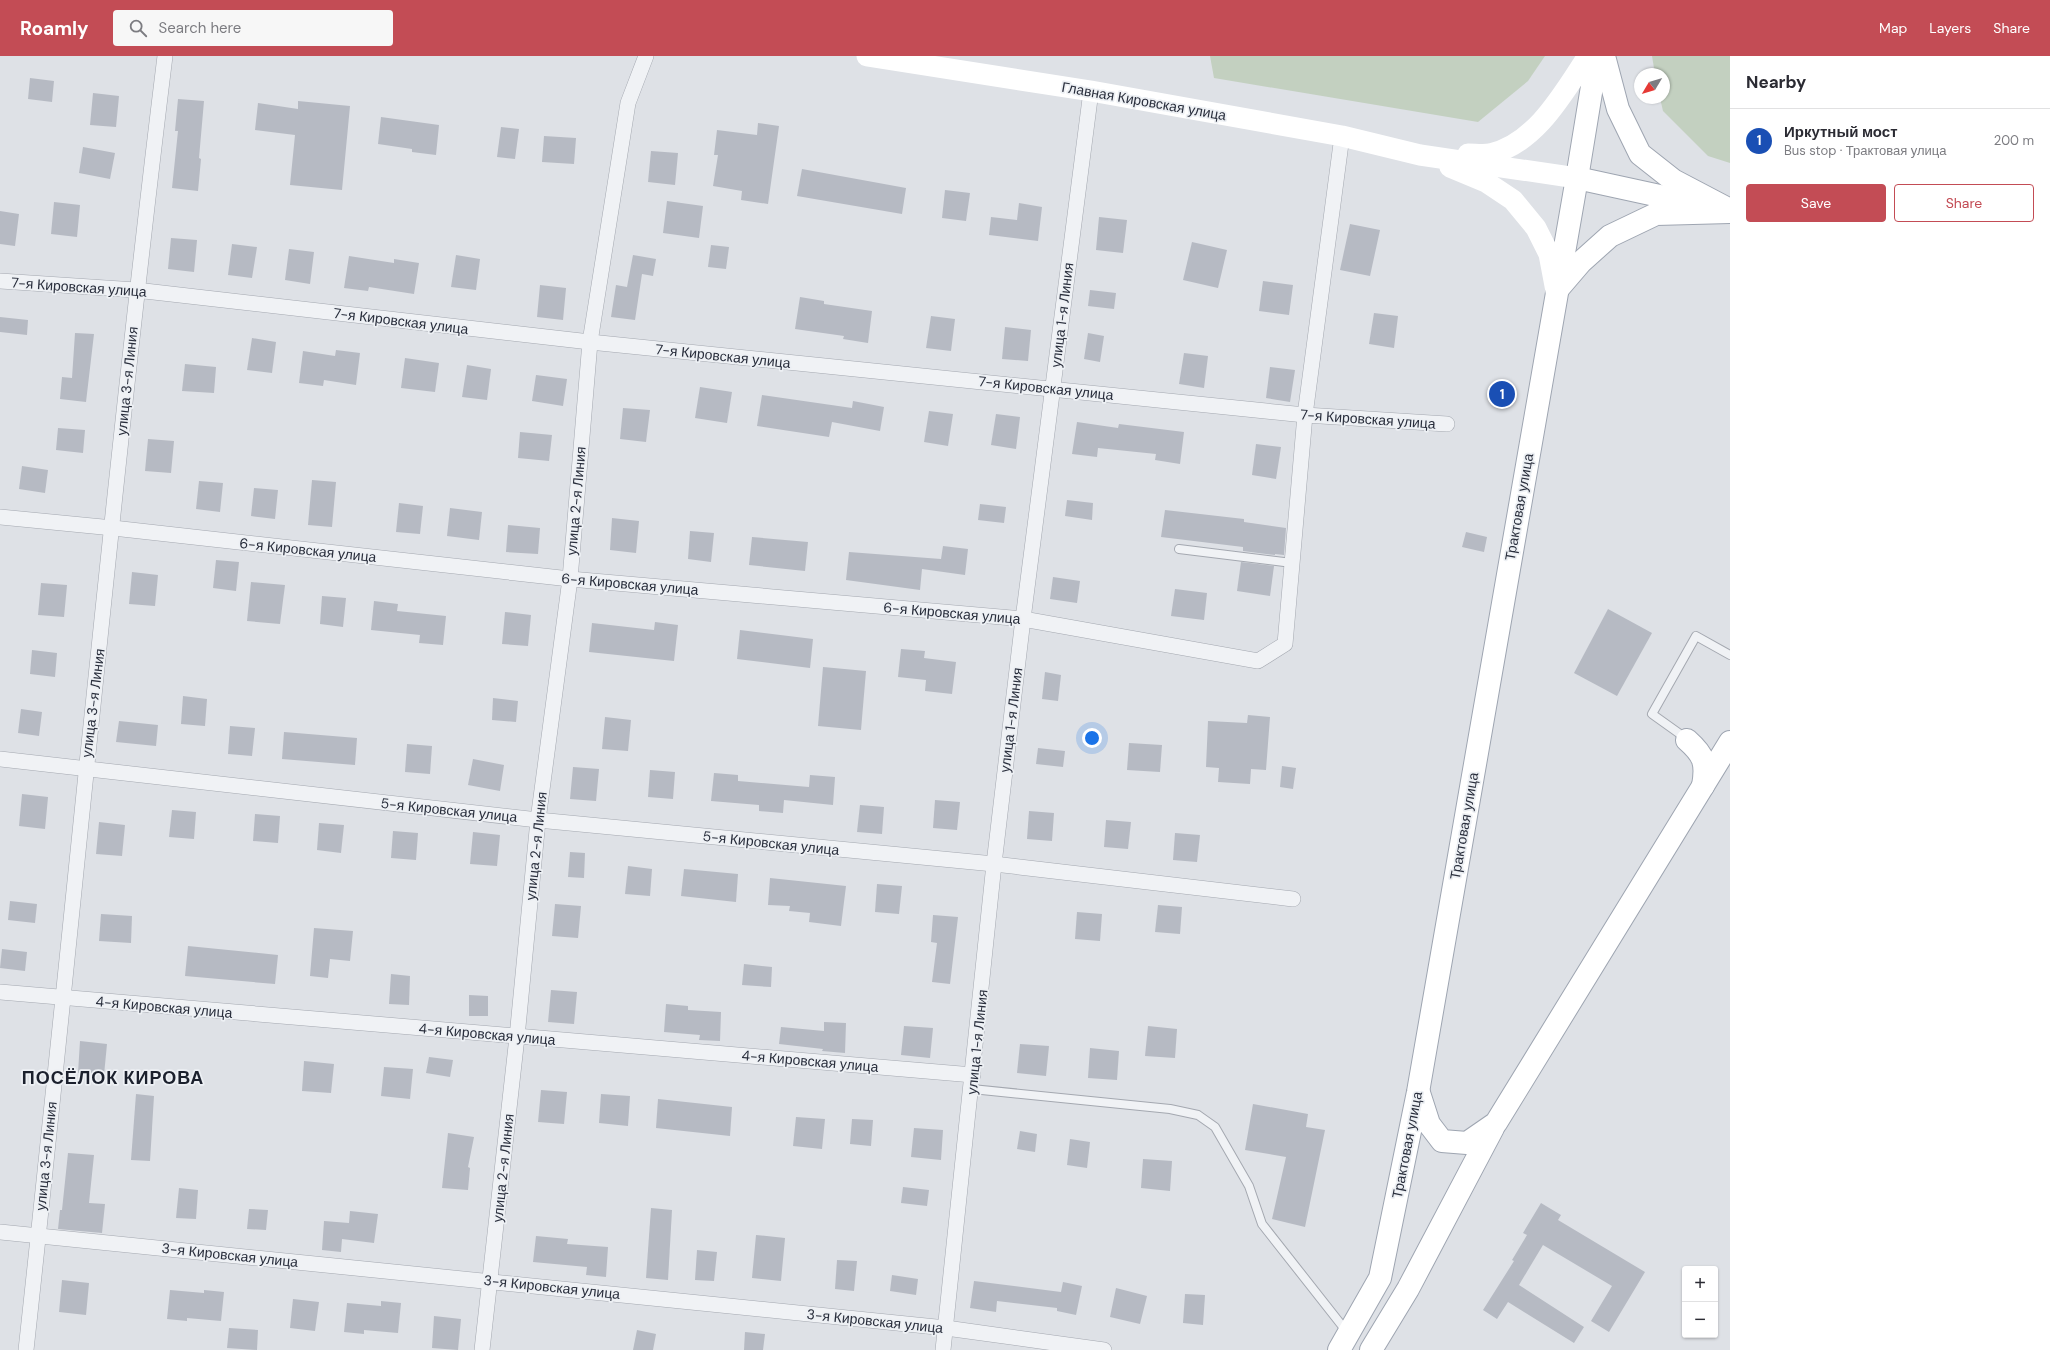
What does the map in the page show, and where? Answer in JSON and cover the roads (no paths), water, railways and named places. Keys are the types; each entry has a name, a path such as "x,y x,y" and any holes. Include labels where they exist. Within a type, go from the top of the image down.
{"main road":[{"name":"Главная Кировская улица","path":"867,56 1091,91 1342,136 1420,155"},
{"path":"1420,155 1490,154 1512,145 1537,127 1561,98 1588,56"},
{"name":"Трактовая улица","path":"1344,1342 1380,1278 1418,1092 1556,291 1577,178 1596,56"},
{"path":"1604,56 1618,109 1640,154 1673,180 1730,211"},
{"path":"1420,155 1577,178 1730,211"},
{"path":"1420,155 1486,182 1513,200 1536,228 1549,254 1556,291"},
{"path":"1556,291 1581,262 1610,236 1656,214 1730,211"},
{"path":"1687,740 1698,749 1704,760 1705,772 1702,787"},
{"path":"1371,1350 1408,1289 1496,1123 1730,742"},
{"path":"1418,1092 1429,1124 1442,1141 1467,1143 1496,1123"}],"street":[{"name":"улица 3-я Линия","path":"26,1350 85,769 113,528 136,290 165,56"},
{"name":"улица 2-я Линия","path":"482,1350 491,1281 517,1037 538,820 570,579 590,342 628,103 646,56"},
{"name":"улица 1-я Линия","path":"943,1350 973,1082 994,864 1023,620 1091,91"},
{"path":"1292,563 1305,415 1342,136"},
{"name":"7-я Кировская улица","path":"0,281 136,290 590,342 1305,415 1447,424"},
{"name":"6-я Кировская улица","path":"0,517 113,528 570,579 1023,620 1258,661 1285,644 1292,563"},
{"name":"5-я Кировская улица","path":"0,760 538,820 994,864 1293,899"},
{"name":"4-я Кировская улица","path":"0,992 517,1037 973,1082"},
{"name":"3-я Кировская улица","path":"0,1232 946,1328 1104,1350"}],"lane":[{"path":"1179,549 1292,563"},
{"path":"1687,740 1652,714 1696,636 1730,656"},
{"path":"973,1082 1170,1109 1198,1115 1215,1127 1249,1186 1262,1224 1344,1342"}],"place":[{"name":"Иркутный мост","path":"1502,394"}],"district":[{"name":"ПОСЁЛОК КИРОВА","path":"113,1078"}]}
